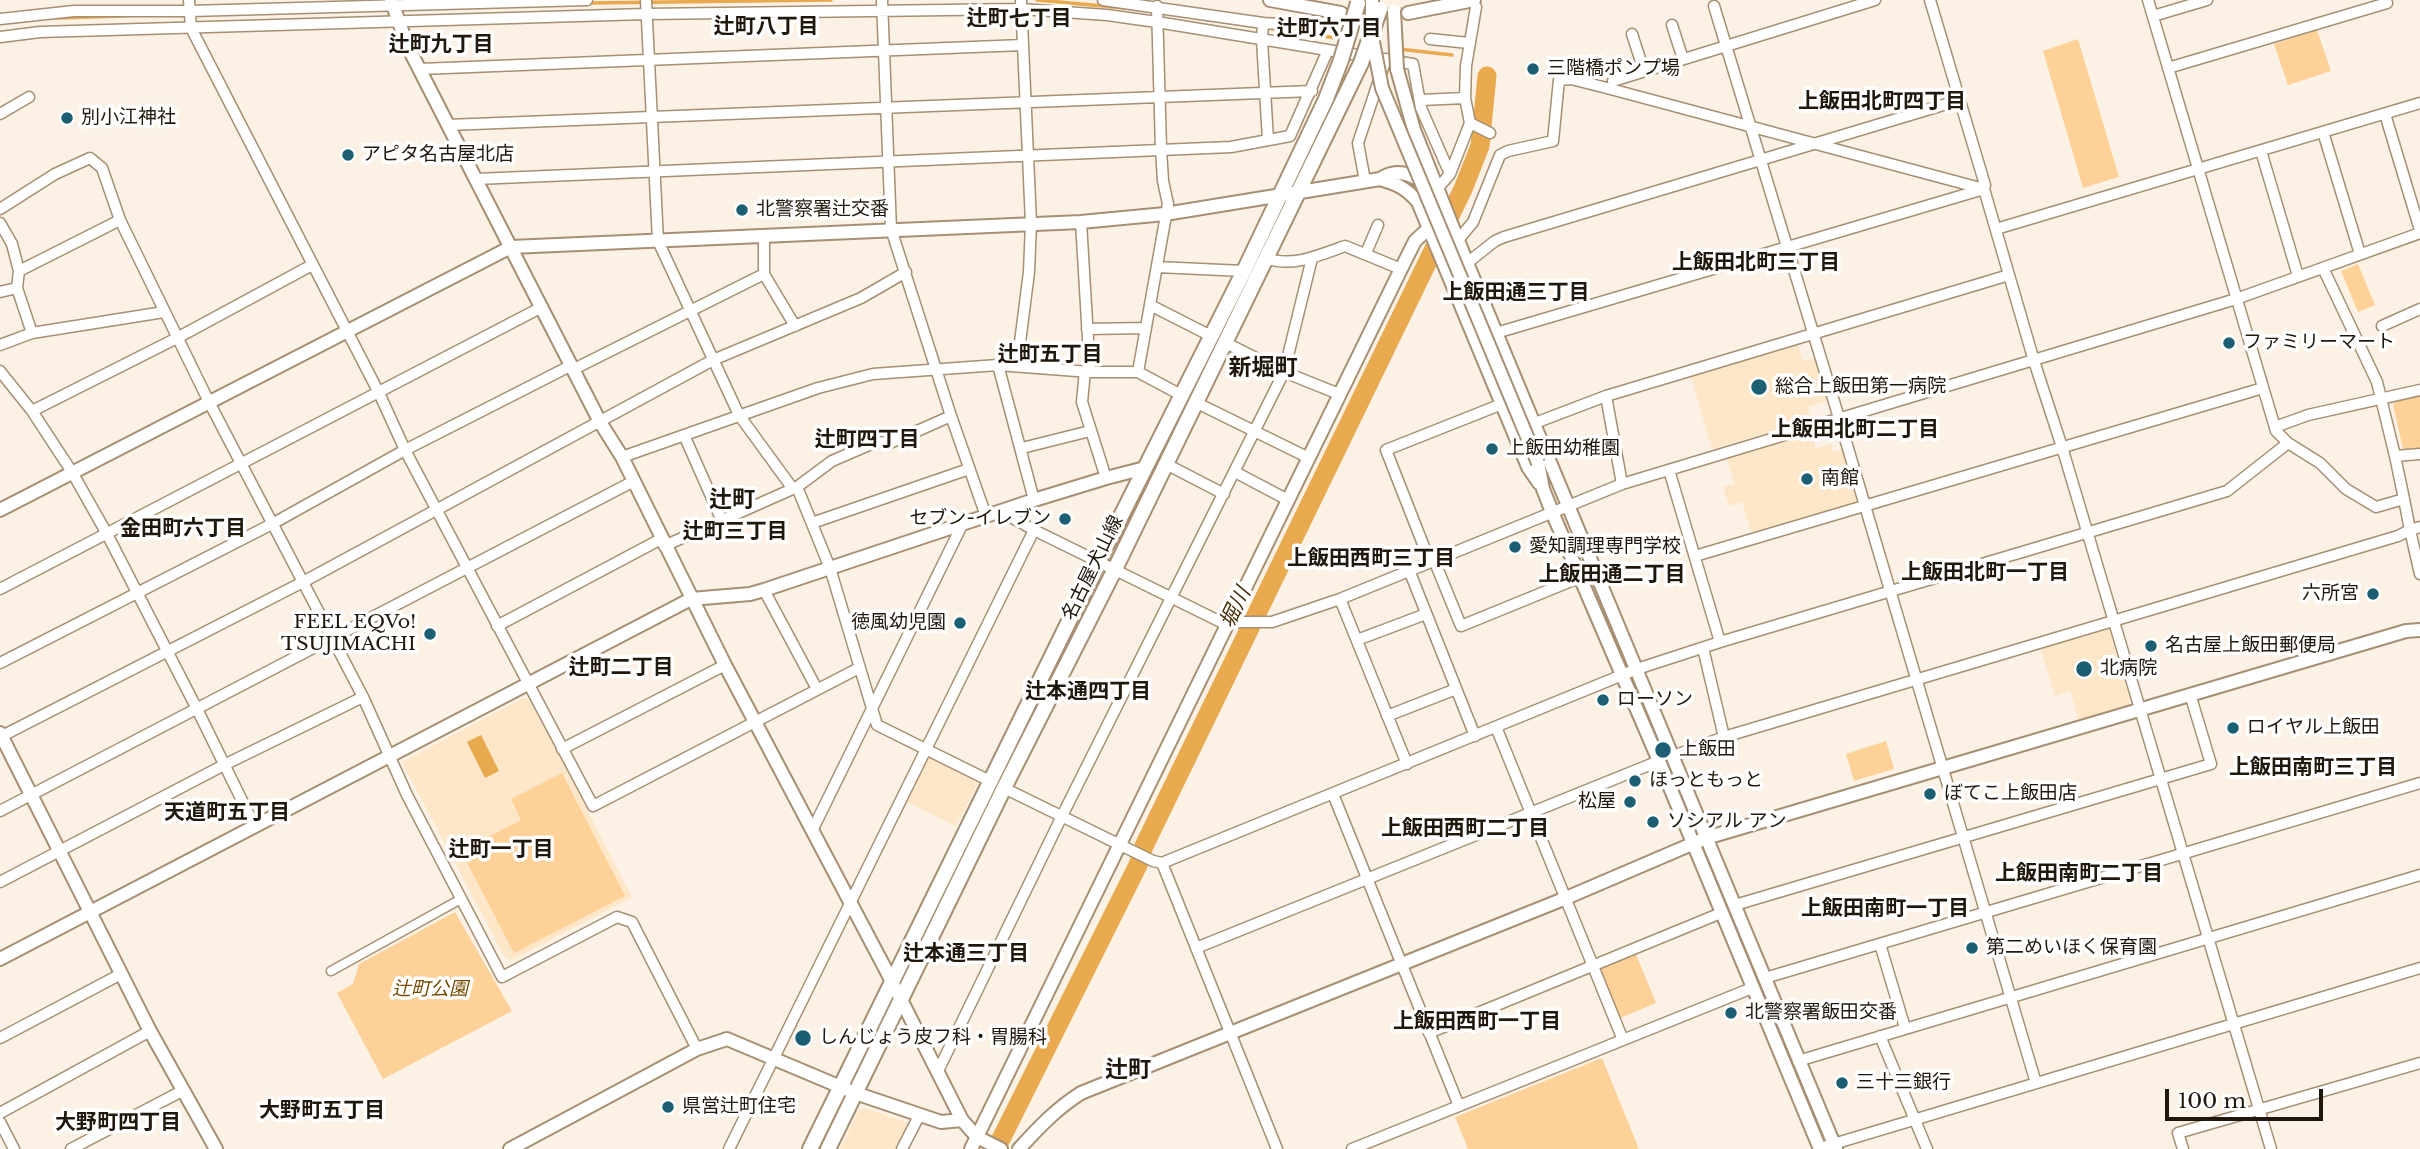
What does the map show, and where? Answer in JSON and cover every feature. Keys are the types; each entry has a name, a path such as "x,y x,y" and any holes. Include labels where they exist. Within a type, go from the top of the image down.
{"main road":[{"name":"名古屋犬山線","path":"810,1149 893,983 1115,569 1195,402 1244,271 1326,99 1341,60 1377,3"},
{"name":"名古屋犬山線","path":"828,1149 901,1001 1098,562 1181,395 1266,258 1361,63 1377,3"}],"street":[{"path":"0,19 74,11 189,5 587,0"},
{"path":"646,0 657,241 739,415 795,488 812,523 830,568 877,725 1154,860 1196,948 1277,1149"},
{"path":"882,0 891,229 986,516"},
{"path":"1103,0 1157,6 1328,50 1413,64 1422,108 1450,174"},
{"path":"1270,0 1341,13"},
{"path":"1613,81 1875,0"},
{"path":"1930,0 2034,361 2271,1149"},
{"path":"2148,0 2275,427 2288,443 2320,463 2346,489 2376,506 2404,499"},
{"path":"2152,16 2207,0"},
{"path":"518,1 518,19"},
{"path":"392,2 398,23 476,179 600,422 622,457 662,543 939,1071 962,1120 977,1142 1001,1149"},
{"path":"2168,68 2387,2"},
{"path":"1377,3 1414,130 1440,196 1834,1146"},
{"path":"1377,3 1372,37 1382,88 1538,463 1543,489 1552,512 1820,1149 2420,968"},
{"path":"1017,366 1031,223 1021,4"},
{"path":"0,37 40,32 646,14 882,12 1021,4 1157,22 1262,32 1285,22"},
{"path":"1408,13 1475,4 1466,66 1465,98 1473,125 1440,196"},
{"path":"189,5 191,28 379,393 405,450 593,806 859,668"},
{"path":"1138,372 1168,204 1161,149 1157,6"},
{"path":"1714,6 2036,1083"},
{"path":"1672,24 1683,59"},
{"path":"1262,32 1268,140"},
{"path":"1632,34 1644,71"},
{"path":"1430,39 1469,43"},
{"path":"420,69 1023,45"},
{"path":"476,179 1231,147 1290,136 1328,50"},
{"path":"1364,181 1358,143 1387,59"},
{"path":"1457,237 1473,222 1500,155 1553,141 1559,80 1571,79 1984,189"},
{"path":"449,125 1312,91"},
{"path":"0,114 29,97"},
{"path":"1421,100 1465,98"},
{"path":"1467,263 1504,237 1960,100"},
{"path":"1996,229 2420,103"},
{"path":"1002,512 1172,598 1232,622 1268,622 1340,599 1622,484 2236,299 2420,231 2385,114"},
{"path":"1473,125 1490,133"},
{"path":"2323,132 2360,254"},
{"path":"2261,151 2298,276"},
{"path":"0,209 55,174 90,158 102,168 120,220 164,312 363,697 407,794 502,977 617,917 632,922 697,1049"},
{"path":"1380,179 1398,173 1412,175 1440,196"},
{"path":"0,510 511,247 1081,222 1166,214 1380,179 1409,191 1418,202 1528,467 1543,489"},
{"path":"1496,333 1984,189"},
{"path":"19,271 120,220"},
{"path":"1081,222 1088,372 1082,402 1106,478"},
{"path":"0,223 12,244 19,271 17,288 32,333"},
{"path":"1366,253 1378,225"},
{"path":"977,1142 1124,846 1401,269 1415,241 1431,233"},
{"path":"764,235 764,274 794,326"},
{"path":"1266,258 1278,263 1312,258 1345,246 1401,269"},
{"path":"939,1071 1062,816 1284,372 1312,258"},
{"path":"32,411 177,338 312,265"},
{"path":"1157,267 1244,271"},
{"path":"2323,268 2359,341 2382,399 2404,499 2415,529 2420,574"},
{"path":"216,1149 150,1031 1,735 303,582 713,360 861,298 906,272"},
{"path":"0,663 272,524 405,450 764,274"},
{"path":"1535,423 1606,396 2009,275"},
{"path":"0,292 17,288"},
{"path":"1150,305 1284,372 1339,394"},
{"path":"0,589 542,307"},
{"path":"2382,326 2420,309"},
{"path":"0,345 32,333 164,312"},
{"path":"1087,329 1146,328"},
{"path":"998,365 1034,500"},
{"path":"622,457 818,387 873,374 998,365 1088,372 1138,372 1181,395"},
{"path":"0,371 32,411 72,472 107,534 255,827"},
{"path":"1695,556 2263,388"},
{"path":"2275,427 2308,415 2420,390"},
{"path":"1606,396 1622,484"},
{"path":"1195,402 1309,458"},
{"path":"1502,404 1386,450 1461,626 1581,577"},
{"path":"497,626 662,543 795,488 832,461 876,442 892,443 951,416"},
{"path":"1021,449 1090,431"},
{"path":"684,435 722,520"},
{"path":"1154,860 1407,764 1637,669 2227,491 2288,443"},
{"path":"2395,456 2420,454"},
{"path":"1166,464 1224,494"},
{"path":"0,959 691,598 750,594 764,590 1034,500 1145,468"},
{"path":"812,523 969,469"},
{"path":"1669,470 1720,642"},
{"path":"1235,472 1288,500"},
{"path":"0,811 634,481"},
{"path":"812,831 962,525"},
{"path":"1673,756 1724,737 2415,529"},
{"path":"729,1149 1034,530"},
{"path":"1409,570 1475,736"},
{"path":"764,590 817,689"},
{"path":"1340,599 1407,764"},
{"path":"1357,640 1426,614"},
{"path":"1019,1149 1045,1120 1082,1093 1566,898 1706,838 2406,631 2420,630"},
{"path":"1703,648 1724,737"},
{"path":"562,749 725,665"},
{"path":"1387,716 1456,689"},
{"path":"1735,905 2211,764 2190,694"},
{"path":"0,882 224,765 363,697"},
{"path":"1496,727 1623,1041"},
{"path":"1196,948 1659,761"},
{"path":"1765,978 2420,783"},
{"path":"1333,793 1459,1106"},
{"path":"1798,1061 2420,875"},
{"path":"331,971 461,899"},
{"path":"1429,1033 1721,913"},
{"path":"1881,944 1905,1028"},
{"path":"0,1038 121,974"},
{"path":"1352,1149 1752,988"},
{"path":"0,1113 150,1031"},
{"path":"1880,1036 1927,1149"},
{"path":"510,1149 697,1049 727,1039 855,1093 941,1122 962,1120"},
{"path":"2183,1149 2178,1133 2420,1062"},
{"path":"71,1149 182,1091"},
{"path":"902,1149 920,1114"},
{"path":"0,1122 14,1149"}],"shaded area":[{"name":"総合上飯田第一病院","path":"1797,342 1803,361 1816,358 1829,400 1808,407 1811,420 1712,449 1690,374"},
{"name":"総合上飯田第一病院","path":"1812,434 1816,449 1831,444 1833,452 1842,449 1859,504 1752,535 1742,502 1729,506 1723,487 1735,484 1727,459"},
{"name":"北病院","path":"2109,629 2130,700 2128,706 2079,720 2070,691 2055,696 2040,648"},
{"path":"523,698 530,699 632,897 512,960 504,956 402,762"},
{"path":"481,735 499,771 485,778 467,742"},
{"path":"931,755 980,779 956,826 905,801 928,756"},
{"path":"866,1108 908,1123 896,1149 840,1149 859,1110"}],"green space":[{"path":"2317,30 2331,71 2288,85 2274,44"},
{"path":"2078,39 2119,177 2083,188 2043,51"},
{"path":"2358,264 2375,305 2358,312 2341,271"},
{"path":"2420,394 2420,449 2403,449 2393,405 2397,399"},
{"path":"1886,741 1894,769 1854,781 1846,754"},
{"path":"562,773 625,896 514,953 461,851 521,820 511,799"},
{"name":"辻町公園","path":"455,912 512,1011 383,1079 337,993 353,984 359,964"},
{"path":"1635,952 1656,1003 1618,1019 1597,967"},
{"path":"1602,1058 1639,1149 1468,1149 1455,1117"}],"waterway":[{"path":"588,3 831,0"},
{"path":"1037,0 1125,8"},
{"path":"57,18 122,16"},
{"path":"1267,28 1343,39"},
{"path":"1399,49 1452,55"},
{"name":"堀川","path":"996,1149 1138,865 1144,846 1463,189 1480,146 1487,76"}],"tunnel":[{"path":"1346,13 1408,13"}],"place":[{"name":"三階橋ポンプ場","path":"1533,69"},
{"name":"別小江神社","path":"67,118"},
{"name":"アピタ名古屋北店","path":"348,155"},
{"name":"北警察署辻交番","path":"742,210"},
{"name":"ファミリーマート","path":"2229,343"},
{"name":"総合上飯田第一病院","path":"1759,387"},
{"name":"上飯田幼稚園","path":"1492,449"},
{"name":"南館","path":"1807,479"},
{"name":"セブン-イレブン","path":"1065,519"},
{"name":"愛知調理専門学校","path":"1515,547"},
{"name":"六所宮","path":"2373,594"},
{"name":"徳風幼児園","path":"960,623"},
{"name":"FEEL EQVo! TSUJIMACHI","path":"430,634"},
{"name":"名古屋上飯田郵便局","path":"2151,646"},
{"name":"北病院","path":"2084,669"},
{"name":"ローソン","path":"1603,700"},
{"name":"ロイヤル上飯田","path":"2233,728"},
{"name":"上飯田","path":"1663,750"},
{"name":"ほっともっと","path":"1635,781"},
{"name":"ぼてこ上飯田店","path":"1930,794"},
{"name":"松屋","path":"1630,802"},
{"name":"ソシアル アン","path":"1653,822"},
{"name":"第二めいほく保育園","path":"1972,948"},
{"name":"北警察署飯田交番","path":"1731,1013"},
{"name":"しんじょう皮フ科・胃腸科","path":"803,1038"},
{"name":"三十三銀行","path":"1842,1083"},
{"name":"県営辻町住宅","path":"668,1107"}],"district":[{"name":"辻町七丁目","path":"1019,19"},
{"name":"辻町八丁目","path":"766,27"},
{"name":"辻町六丁目","path":"1329,29"},
{"name":"辻町九丁目","path":"441,45"},
{"name":"上飯田北町四丁目","path":"1882,102"},
{"name":"上飯田北町三丁目","path":"1756,263"},
{"name":"上飯田通三丁目","path":"1516,293"},
{"name":"辻町五丁目","path":"1050,355"},
{"name":"新堀町","path":"1263,369"},
{"name":"上飯田北町二丁目","path":"1855,430"},
{"name":"辻町四丁目","path":"867,440"},
{"name":"辻町","path":"732,501"},
{"name":"金田町六丁目","path":"183,529"},
{"name":"辻町三丁目","path":"735,532"},
{"name":"上飯田西町三丁目","path":"1371,559"},
{"name":"上飯田北町一丁目","path":"1985,573"},
{"name":"上飯田通二丁目","path":"1612,575"},
{"name":"辻町二丁目","path":"621,668"},
{"name":"辻本通四丁目","path":"1088,692"},
{"name":"上飯田南町三丁目","path":"2313,768"},
{"name":"天道町五丁目","path":"227,813"},
{"name":"上飯田西町二丁目","path":"1465,829"},
{"name":"辻町一丁目","path":"501,850"},
{"name":"上飯田南町二丁目","path":"2079,874"},
{"name":"上飯田南町一丁目","path":"1885,909"},
{"name":"辻本通三丁目","path":"966,954"},
{"name":"上飯田西町一丁目","path":"1477,1022"},
{"name":"辻町","path":"1128,1071"},
{"name":"大野町五丁目","path":"322,1111"},
{"name":"大野町四丁目","path":"118,1123"}]}
